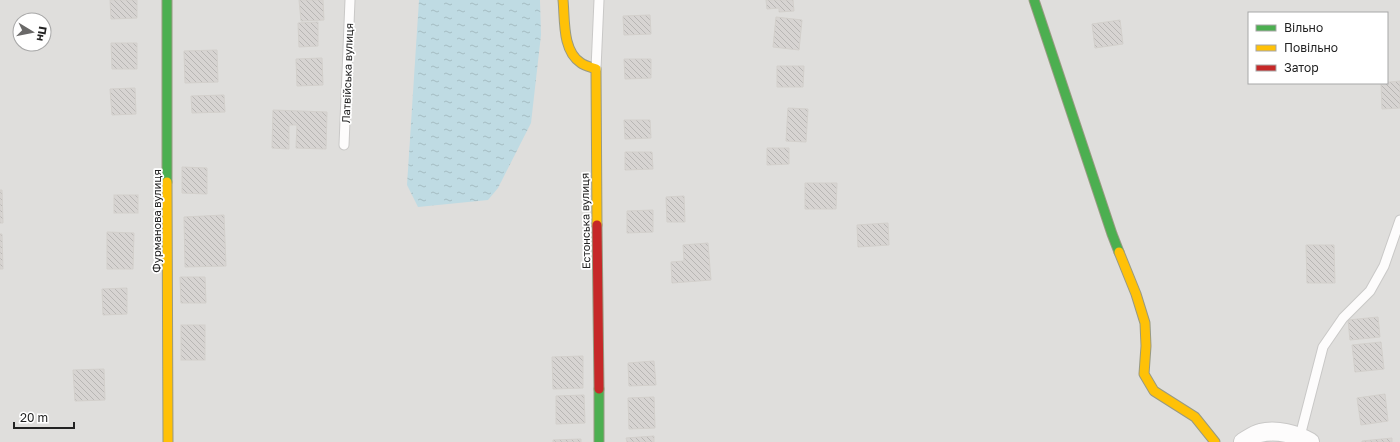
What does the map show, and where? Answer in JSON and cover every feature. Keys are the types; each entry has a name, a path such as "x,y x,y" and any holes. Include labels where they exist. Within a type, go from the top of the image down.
{"street":[{"name":"Фурманова вулиця","path":"167,0 168,442"},
{"path":"563,0 567,44 573,56 580,62 596,69"},
{"path":"1034,0 1112,234 1146,323 1144,374 1154,391 1195,417 1215,442"},
{"name":"Естонська вулиця","path":"596,69 599,442"},
{"path":"1243,442 1260,433 1281,432 1305,439"}],"lane":[{"name":"Латвiйська вулиця","path":"344,145 350,0"},
{"name":"Естонська вулиця","path":"596,69 599,0"},
{"path":"1305,439 1323,347 1343,318 1370,291 1384,266 1400,220"}],"shaded area":[{"path":"0,0 1400,0 1400,442 0,442"}],"water":[{"path":"419,0 540,0 541,35 531,123 498,188 488,200 418,207 407,185"}],"building":[{"path":"110,0 137,0 137,18 111,19"},
{"path":"299,0 323,0 324,20 301,21"},
{"path":"766,0 793,0 794,11 779,12 779,8 767,9"},
{"path":"650,15 651,34 624,35 623,16"},
{"path":"776,17 802,20 799,50 773,47"},
{"path":"1120,20 1123,44 1095,48 1092,24"},
{"path":"318,22 318,46 299,47 298,23"},
{"path":"111,43 137,43 137,69 112,69"},
{"path":"217,50 218,82 185,83 184,51"},
{"path":"322,58 323,85 297,86 296,59"},
{"path":"624,59 651,59 651,78 625,79"},
{"path":"777,66 804,66 803,87 777,87"},
{"path":"1400,81 1400,108 1382,109 1381,84 1388,84 1388,82"},
{"path":"135,88 136,114 112,115 110,89"},
{"path":"224,95 225,112 192,113 191,96"},
{"path":"788,108 808,109 806,142 786,141"},
{"path":"273,110 327,112 326,149 296,148 297,125 289,125 289,149 272,148"},
{"path":"624,120 650,120 651,138 625,139"},
{"path":"767,148 789,148 789,164 767,165"},
{"path":"625,152 652,152 653,169 625,170"},
{"path":"182,167 207,168 207,194 182,193"},
{"path":"805,183 837,183 836,209 805,209"},
{"path":"0,190 2,190 3,223 0,223"},
{"path":"114,195 138,195 138,213 114,213"},
{"path":"684,196 685,222 667,222 666,197"},
{"path":"653,210 653,232 627,233 627,211"},
{"path":"224,215 226,266 185,267 184,217"},
{"path":"888,223 889,245 858,247 857,225"},
{"path":"107,232 134,233 133,269 107,269"},
{"path":"0,234 2,234 3,269 0,269"},
{"path":"708,243 711,280 672,283 671,262 684,261 683,245"},
{"path":"1306,245 1334,245 1335,283 1307,283"},
{"path":"180,277 205,277 206,303 181,303"},
{"path":"127,288 127,314 103,315 102,289"},
{"path":"1378,317 1380,337 1350,340 1348,320"},
{"path":"181,325 205,325 205,360 181,360"},
{"path":"1381,342 1384,369 1355,372 1352,345"},
{"path":"583,356 583,388 553,389 552,357"},
{"path":"654,361 656,385 629,386 628,363"},
{"path":"104,369 105,400 75,401 73,370"},
{"path":"1385,394 1388,421 1361,425 1357,398"},
{"path":"584,395 585,423 556,424 556,396"},
{"path":"654,397 655,428 629,429 628,398"},
{"path":"654,436 654,442 627,442 626,438"},
{"path":"1392,438 1392,442 1362,442 1362,441"},
{"path":"581,439 581,442 553,442 553,440"}],"traffic: fast":[{"path":"167,0 167,182"},
{"path":"1034,0 1119,252"},
{"path":"599,389 599,442"}],"traffic: slow":[{"path":"563,0 567,43 570,51 581,63 596,69 597,225"},
{"path":"167,182 168,442"},
{"path":"1119,252 1136,294 1145,323 1146,346 1144,374 1154,391 1195,417 1215,442"}],"traffic: jam":[{"path":"597,225 599,389"}]}
